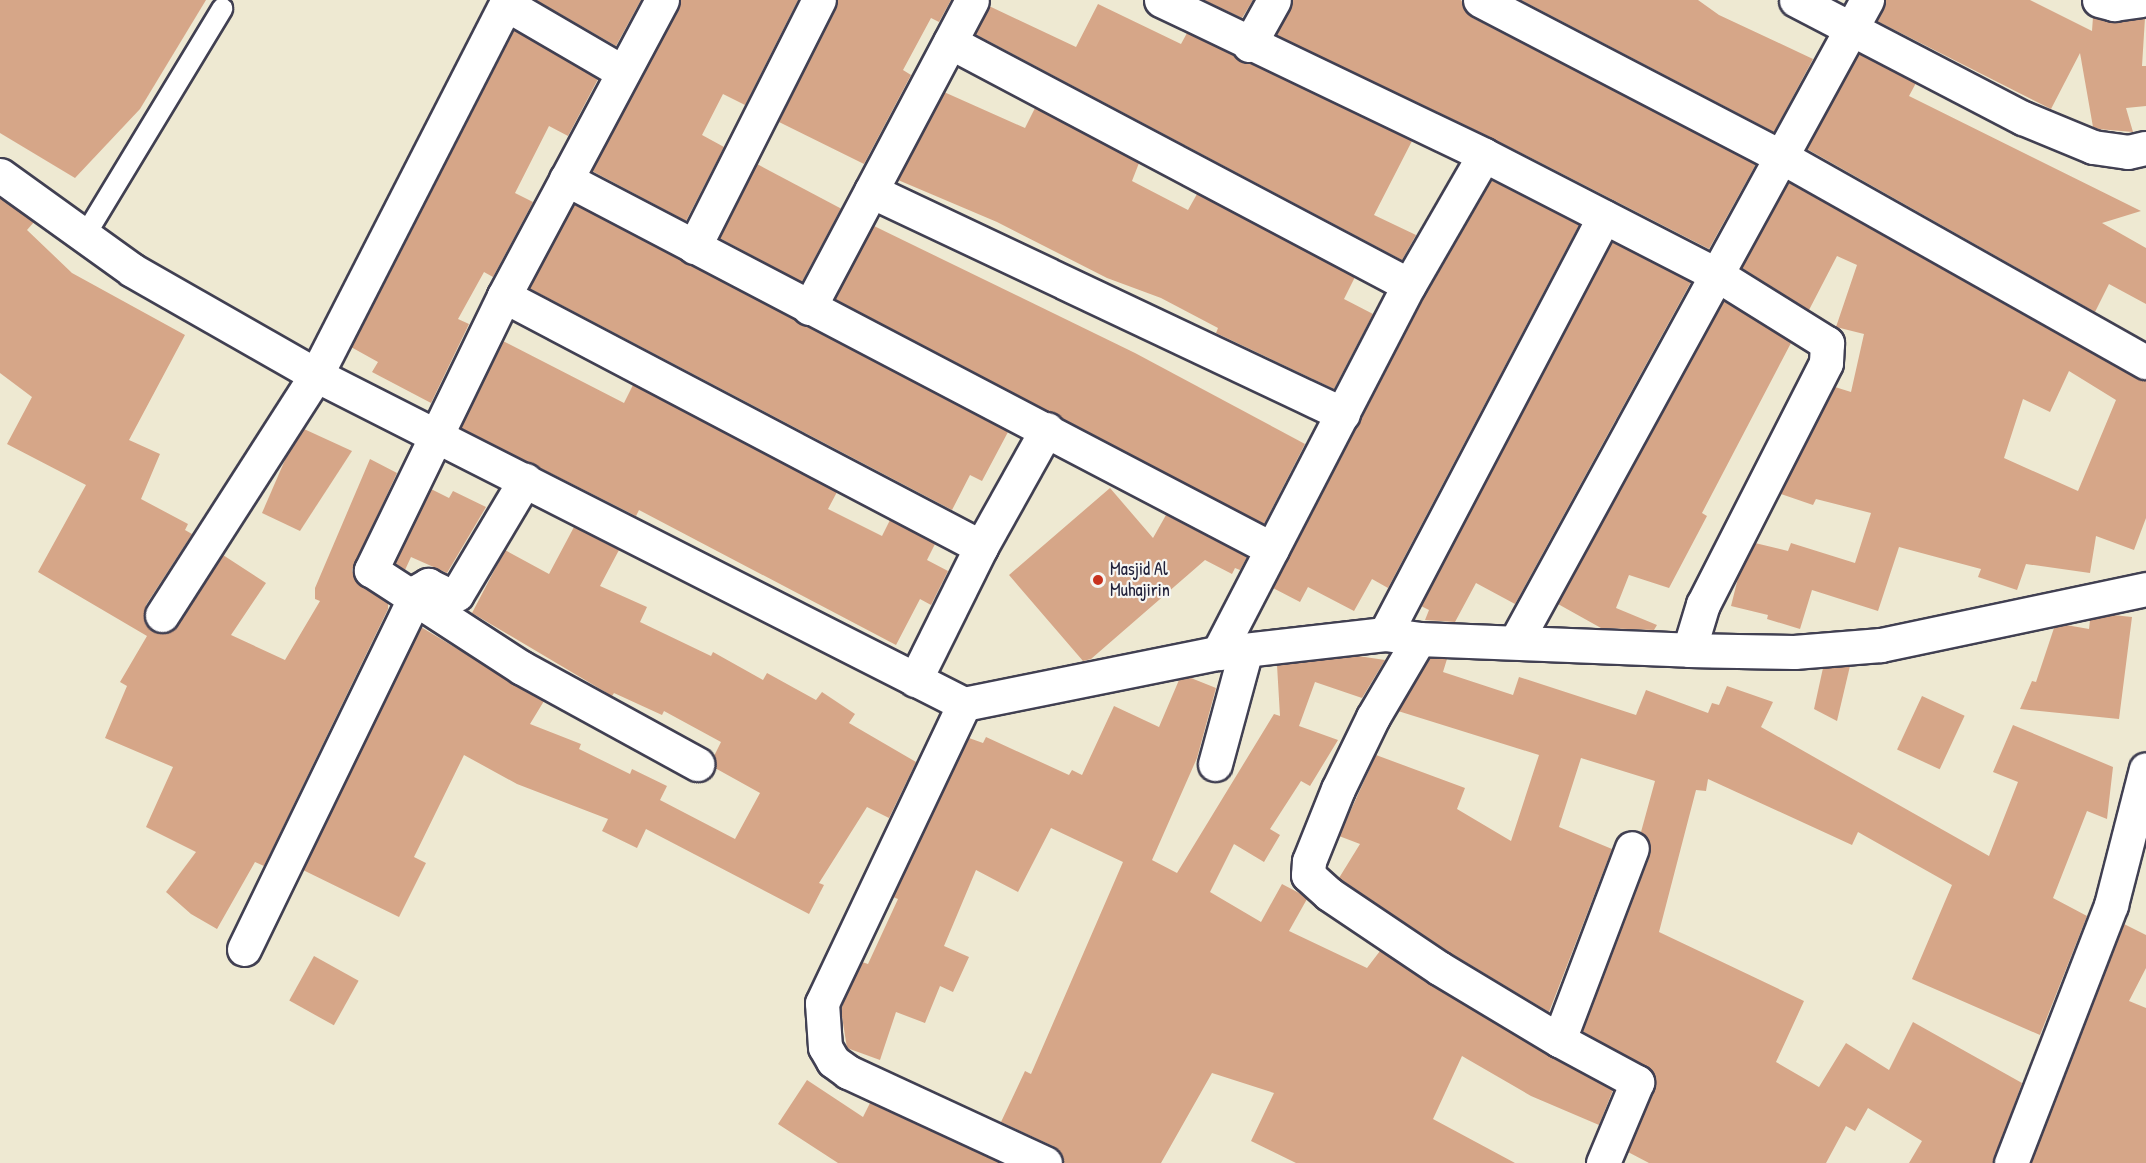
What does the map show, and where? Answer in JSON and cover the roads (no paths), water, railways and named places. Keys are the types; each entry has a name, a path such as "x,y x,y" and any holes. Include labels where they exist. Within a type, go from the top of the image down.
{"street":[{"path":"662,0 504,296 434,434 371,570 522,668 697,764"},
{"path":"694,247 819,0"},
{"path":"809,308 972,0"},
{"path":"1161,0 1249,45 1484,155 1716,274 1827,343 1826,363 1702,604 1689,650"},
{"path":"1249,45 1274,0"},
{"path":"1480,0 1780,156 2146,362"},
{"path":"1796,0 2024,118 2093,147 2128,152 2146,148"},
{"path":"1516,641 1867,0"},
{"path":"2099,0 2114,4 2140,0"},
{"path":"162,615 316,375 507,2 623,72"},
{"path":"950,42 1409,285"},
{"path":"1215,764 1232,651 1272,549 1409,285 1484,155"},
{"path":"0,175 132,270 316,375 964,704 1232,651 1385,634 1419,639 1516,641 1689,650 1794,652 1881,645 2146,589"},
{"path":"566,179 809,308 1047,429 1272,549"},
{"path":"871,191 1343,414"},
{"path":"1385,634 1604,217"},
{"path":"504,296 981,547"},
{"path":"915,680 981,547 1047,429"},
{"path":"244,949 414,599 422,587 428,585 451,596 457,594 525,480"},
{"path":"1419,639 1373,717 1338,789 1309,861 1308,875 1329,894 1438,968 1559,1040 1637,1082 1604,1163"},
{"path":"964,704 822,1003 825,1047 833,1061 848,1072 1045,1163"},
{"path":"2011,1163 2111,905 2146,769"},
{"path":"1559,1040 1632,849"}],"lane":[{"path":"84,237 222,9"}],"place":[{"name":"Masjid Al Muhajirin","path":"1098,580"}]}
